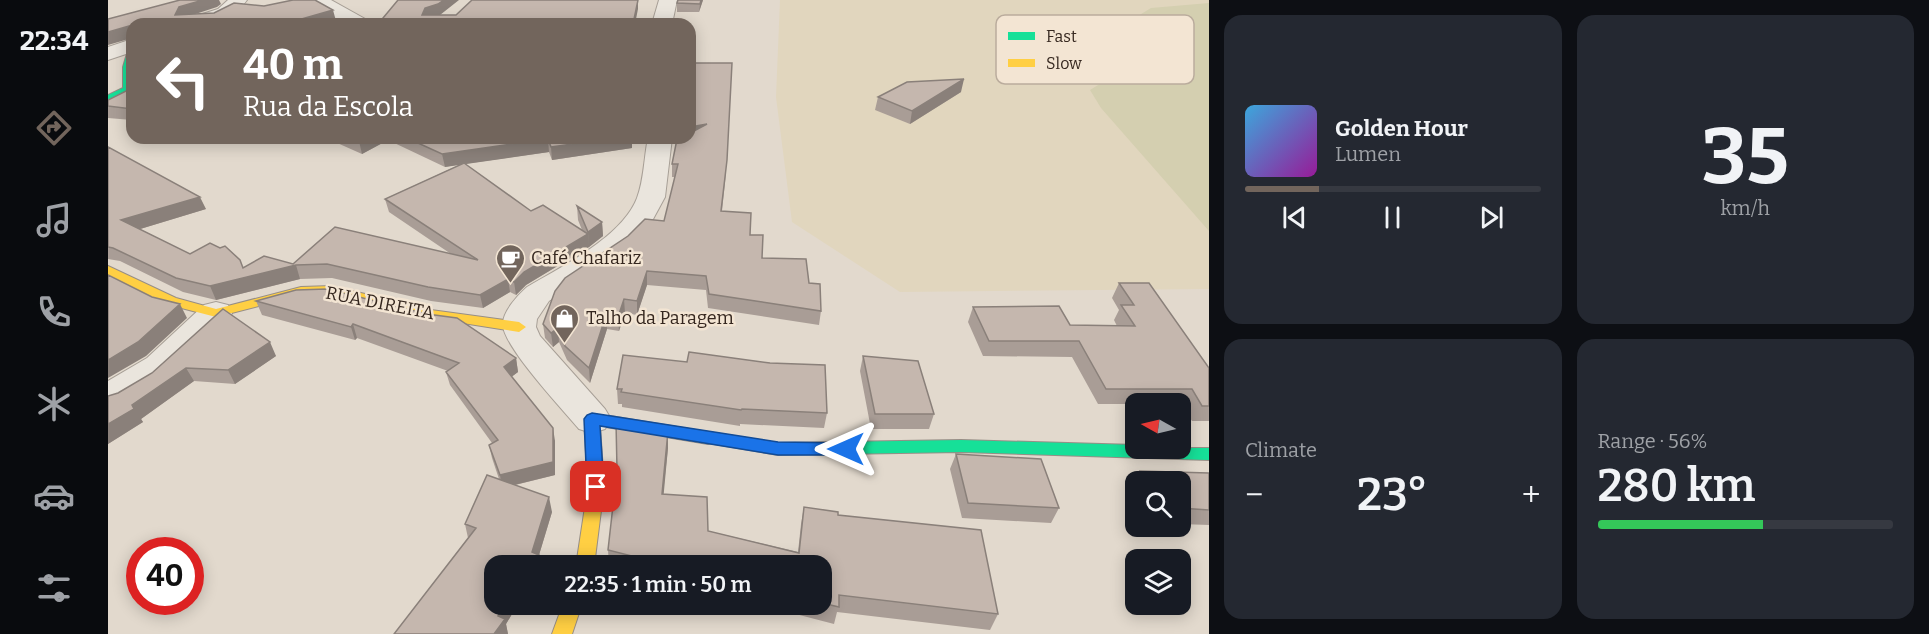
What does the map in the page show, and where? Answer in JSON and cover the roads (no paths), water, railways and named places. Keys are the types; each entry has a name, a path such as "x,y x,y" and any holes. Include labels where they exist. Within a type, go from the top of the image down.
{"street":[{"path":"664,18 668,0"},
{"path":"309,1 347,18"},
{"path":"210,18 225,13 239,4"},
{"path":"108,54 126,47"},
{"path":"119,92 126,70"},
{"path":"587,555 596,487 592,419 540,360 526,342 519,327 524,310 538,294 570,275 616,242 638,220 651,197 659,144"},
{"name":"RUA DIREITA","path":"108,270 171,301 216,313 302,291 332,290 431,314 519,327"},
{"path":"108,398 159,367 216,313"},
{"path":"592,419 778,449 961,446 1209,454"},
{"path":"562,634 569,615"}],"place":[{"name":"Café Chafariz","path":"510,284"},
{"name":"Talho da Paragem","path":"565,344"}]}
